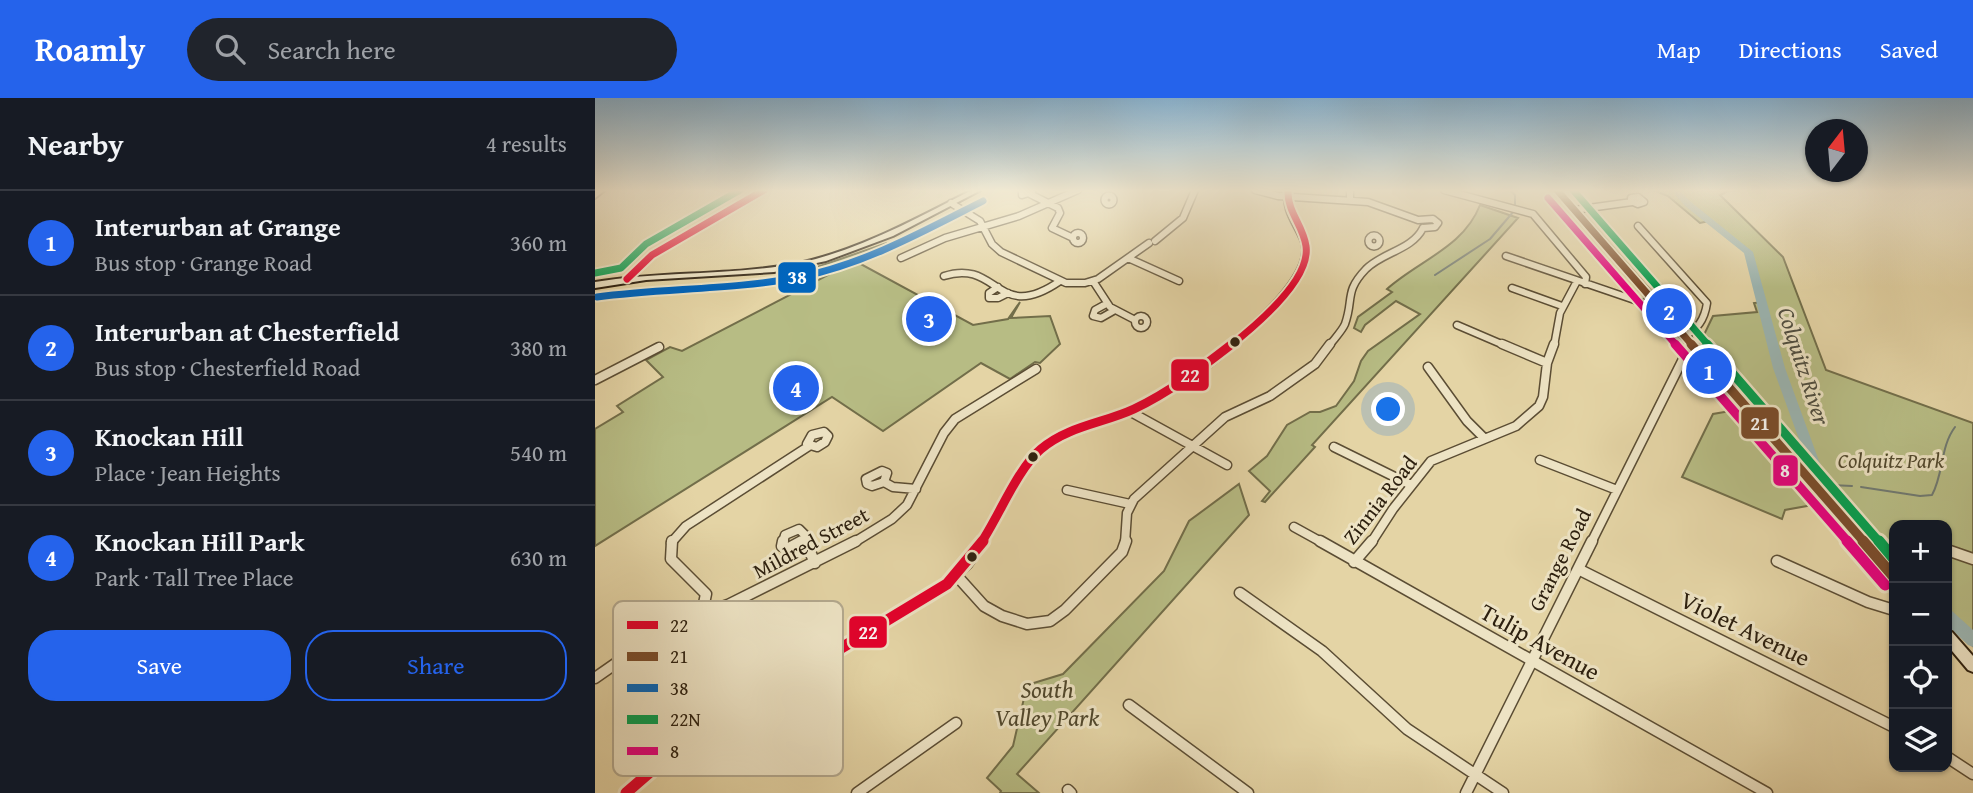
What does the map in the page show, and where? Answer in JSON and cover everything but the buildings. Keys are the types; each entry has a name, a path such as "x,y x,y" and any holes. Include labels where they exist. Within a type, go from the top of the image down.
{"main road":[{"path":"595,285 627,279 769,270 827,258 882,238 913,222"},
{"path":"1585,222 1889,571"},
{"path":"1952,642 1973,666"}],"street":[{"path":"627,279 652,256 709,222"},
{"path":"980,222 992,244 1001,253 1060,281 1079,284 1093,281 1177,222"},
{"path":"901,258 938,239 997,222"},
{"path":"1054,222 1052,228 1071,237"},
{"path":"843,649 923,601 957,576 980,549 1029,461 1040,449 1061,435 1129,411 1218,355 1262,317 1303,263 1307,251 1297,222"},
{"path":"1419,222 1423,228"},
{"path":"1423,228 1435,227 1437,222"},
{"path":"1541,222 1586,277 1581,282"},
{"path":"1638,226 1707,303 1707,309 1694,332 1684,336"},
{"path":"957,576 983,606 1027,624 1050,621 1065,610 1122,552 1126,542 1130,504 1225,417 1270,396 1315,364 1345,325 1350,291 1355,282 1369,265 1420,236 1423,228"},
{"path":"1380,244 1394,253"},
{"path":"1506,256 1661,309"},
{"path":"1128,258 1179,281"},
{"path":"944,276 963,270 1016,297 1032,297 1060,281"},
{"path":"1093,281 1106,304 1135,320"},
{"name":"Zinnia Road","path":"1354,562 1376,537 1411,485 1431,461 1483,437 1516,426 1536,410 1543,397 1546,363 1555,342 1562,306 1581,282"},
{"path":"998,287 989,293 989,298 998,298 1008,293"},
{"path":"1512,288 1562,306"},
{"path":"1106,304 1095,310 1093,316 1104,317 1115,310"},
{"path":"1457,326 1546,363"},
{"path":"595,380 659,347"},
{"name":"Grange Road","path":"1466,793 1684,357 1696,351"},
{"path":"1428,367 1467,421 1483,437"},
{"name":"Mildred Street","path":"737,601 815,563 892,519 907,505 944,433 955,419 1036,369"},
{"path":"1129,411 1190,447 1227,464"},
{"path":"705,601 706,594 671,559 669,553 673,540 686,526 809,446"},
{"path":"1334,447 1411,485"},
{"path":"1540,460 1617,490"},
{"path":"884,482 893,487 916,489"},
{"path":"1067,490 1130,504"},
{"name":"Tulip Avenue","path":"1294,527 1767,793"},
{"path":"800,544 811,554 815,563"},
{"path":"1952,551 1973,559"},
{"path":"1777,561 1868,603 1889,609"},
{"name":"Violet Avenue","path":"1578,569 1889,724"},
{"path":"1240,593 1322,651 1407,729 1503,793"},
{"name":"Mildred Street","path":"595,678 613,665"},
{"path":"1129,705 1248,793"},
{"path":"857,793 956,723"},
{"path":"1952,760 1973,774"},
{"path":"626,793 646,776"}],"green space":[{"path":"1471,222 1514,222 1312,445 1315,447 1265,502 1262,501 1270,491 1249,471 1267,456 1287,425 1310,412 1320,412 1336,406 1354,381 1361,361 1368,351 1420,314 1396,301 1365,325 1361,332 1354,328 1358,317 1392,292 1387,289 1399,279 1452,243"},
{"name":"Colquitz Park","path":"1711,222 1748,222 1783,257 1826,370 1973,423 1973,646 1952,625 1952,520 1889,520 1889,555 1700,343 1713,316 1757,312 1754,303 1763,302 1749,251"},
{"path":"887,243 855,261 973,325 1008,319 1020,302 1011,318 1050,316 1060,344 1040,363 1035,362 1010,379 981,363 883,431 832,397 595,546 595,429 623,412 617,406 663,377 646,360 670,347 682,351 830,274 814,268"},
{"path":"1736,410 1818,504 1785,510 1782,519 1682,477 1713,414"},
{"name":"South Valley Park","path":"1239,484 1249,515 1017,774 1039,793 1000,793 987,778 1013,746 1027,685 1063,674 1164,571 1189,521"}],"waterway":[{"path":"1435,275 1490,239 1504,222"},
{"name":"Colquitz River","path":"1711,222 1748,252 1779,368 1813,461 1819,472 1889,554"},
{"path":"1861,487 1920,496 1932,495 1947,443 1955,427"},
{"path":"1831,485 1852,486"},
{"name":"Colquitz River","path":"1952,621 1973,640"}],"transit line":[{"name":"22N","path":"595,273 621,268 646,244 684,222"},
{"name":"22","path":"627,279 652,255 708,222"},
{"name":"38","path":"597,297 800,277 848,264 942,222"},
{"name":"22","path":"843,647 947,584 966,564 996,521 1031,460 1051,441 1134,409 1154,398 1206,364 1259,321 1282,298 1298,276 1306,255 1304,239 1296,222"},
{"name":"8","path":"1569,222 1885,585"},
{"name":"21","path":"1585,222 1889,571"},
{"name":"22N","path":"1601,222 1889,553"},
{"name":"22","path":"626,793 646,776"}],"place":[{"name":"Interurban at Chesterfield","path":"1669,311"},
{"name":"Knockan Hill","path":"929,319"},
{"name":"Interurban at Grange","path":"1709,371"},
{"name":"Knockan Hill Park","path":"796,388"}]}
